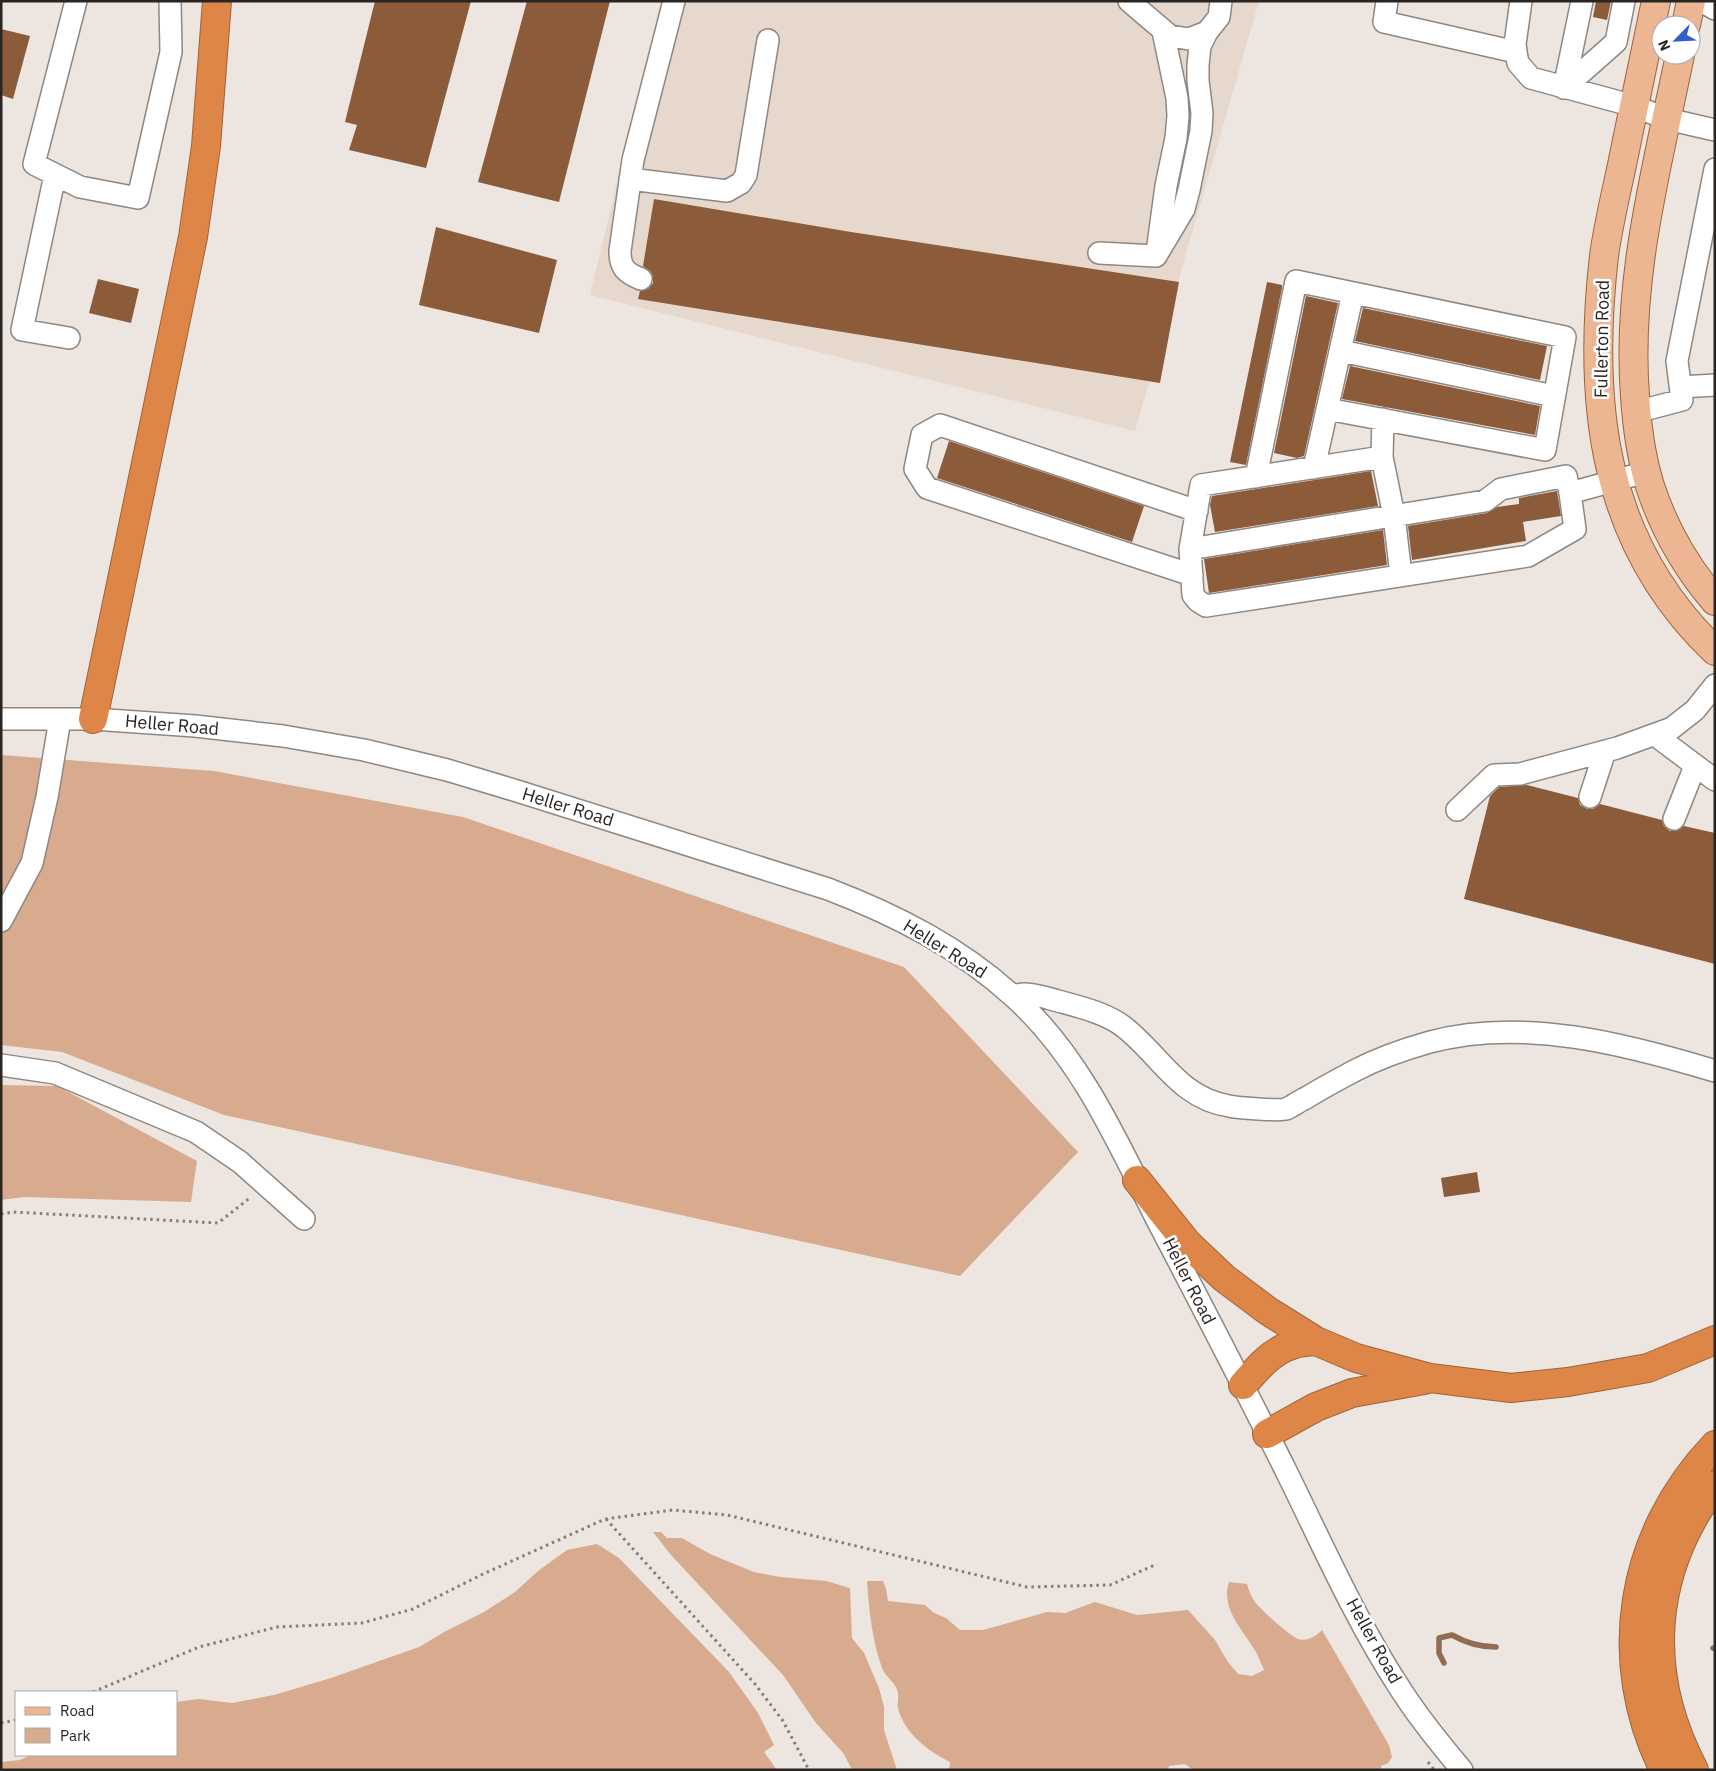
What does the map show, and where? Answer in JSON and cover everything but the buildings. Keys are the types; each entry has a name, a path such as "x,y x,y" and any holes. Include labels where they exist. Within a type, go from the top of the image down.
{"highway":[{"path":"93,719 193,237 206,146 217,1"},
{"path":"1137,1180 1188,1244 1224,1278 1268,1311 1316,1341 1356,1358 1430,1378 1511,1388 1568,1382 1648,1368 1715,1340"},
{"path":"1243,1385 1266,1360 1278,1351 1292,1345 1316,1341"},
{"path":"1267,1434 1316,1407 1352,1393 1430,1378"},
{"path":"1664,1770 1644,1723 1636,1682 1633,1642 1637,1601 1646,1559 1662,1519 1695,1466 1715,1445"},
{"path":"1694,1770 1676,1733 1667,1705 1661,1670 1660,1625 1667,1582 1681,1541 1715,1485"}],"main road":[{"name":"Fullerton Road","path":"1656,1 1607,237 1600,313 1598,365 1600,398 1604,438 1613,481 1628,525 1649,568 1675,608 1715,650"},
{"path":"1688,15 1691,1"},
{"name":"Fullerton Road","path":"1678,65 1646,219 1637,274 1633,357 1636,412 1646,472 1672,540 1690,569 1715,601"}],"street":[{"path":"76,1 34,164 80,187 138,198 171,52 170,1"},
{"path":"641,279 630,275 624,269 620,260 630,179 638,139 674,1"},
{"path":"1129,1 1170,36 1188,39 1207,32"},
{"path":"1148,1 1147,6 1158,27 1177,98 1178,116 1156,256"},
{"path":"1156,256 1184,209 1189,190 1201,131 1202,113 1198,81 1200,46 1207,32 1219,17 1221,1"},
{"path":"1387,1 1384,22 1516,52"},
{"path":"1521,1 1515,44 1516,52 1518,63 1531,78 1634,106 1667,119 1715,130"},
{"path":"1564,88 1582,1"},
{"path":"1564,88 1616,42 1624,1"},
{"path":"1701,1 1715,9"},
{"path":"630,179 727,191 741,183 746,175 768,40"},
{"path":"1636,412 1682,400 1678,361 1715,169"},
{"path":"55,175 22,330 68,338"},
{"path":"1099,252 1156,256"},
{"path":"1256,477 1296,281 1565,338 1545,450 1327,409"},
{"path":"1314,468 1353,293"},
{"path":"1340,351 1554,396"},
{"path":"1681,387 1715,385"},
{"path":"1383,419 1382,457 1394,516 1401,575"},
{"path":"1192,575 927,488 914,469 922,435 940,425 1197,511"},
{"path":"1190,550 1485,501 1500,489 1566,476 1575,529 1528,556 1206,606 1198,602 1193,595 1190,550 1201,485 1382,457"},
{"path":"1570,493 1646,472"},
{"path":"1457,810 1494,775 1520,774 1605,751 1672,728 1705,712 1715,685"},
{"name":"Heller Road","path":"1,719 93,719 194,726 283,736 364,750 447,770 828,889 874,906 925,932 976,965 1013,996 1056,1042 1097,1102 1243,1385 1363,1626 1400,1689 1439,1743 1462,1770"},
{"path":"1,921 32,863 47,797 60,719"},
{"path":"1655,735 1715,780"},
{"path":"1590,797 1605,751"},
{"path":"1674,819 1694,766"},
{"path":"1013,996 1020,993 1037,995 1102,1015 1124,1027 1188,1089 1210,1101 1229,1106 1284,1109 1358,1069 1392,1054 1432,1041 1483,1032 1538,1033 1617,1044 1715,1071"},
{"path":"1,1065 55,1073 196,1132 240,1162 304,1219"}],"path":[{"path":"1,1214 13,1212 218,1223 266,1184"},
{"path":"95,1691 199,1647 225,1640 277,1627 362,1623 413,1609 481,1575 605,1519 673,1510 727,1514 1027,1587 1110,1585 1157,1564"},
{"path":"605,1519 755,1684 783,1722 809,1770"},
{"path":"1,1723 15,1720"}],"shaded area":[{"path":"661,1 1259,1 1135,431 590,295"}],"green space":[{"path":"1,755 214,771 463,817 904,967 1078,1152 960,1276 224,1115 62,1052 1,1045"},
{"path":"1,1085 57,1086 197,1161 191,1202 24,1197 1,1200"},
{"path":"653,1532 661,1532 667,1538 682,1538 710,1554 754,1572 780,1577 826,1581 850,1588 852,1638 864,1653 879,1688 884,1707 884,1730 897,1770 852,1770 844,1754 816,1723 783,1675 671,1555"},
{"path":"597,1544 619,1558 729,1672 758,1713 774,1745 764,1752 777,1770 1,1770 1,1762 20,1760 29,1756 178,1756 178,1702 199,1699 232,1703 274,1695 331,1678 419,1647 484,1612 515,1592 538,1571 567,1550"},
{"path":"867,1581 883,1581 888,1601 925,1605 934,1613 946,1618 960,1630 983,1630 1047,1612 1065,1613 1095,1602 1137,1615 1188,1610 1215,1640 1228,1662 1238,1674 1252,1676 1264,1670 1256,1652 1230,1610 1227,1592 1229,1582 1247,1584 1252,1598 1258,1606 1294,1637 1301,1640 1308,1639 1322,1630 1389,1745 1392,1757 1388,1763 1381,1766 1381,1770 1193,1770 1185,1764 1169,1766 1168,1770 949,1770 950,1762 925,1747 911,1733 901,1717 898,1708 897,1689 884,1671 873,1636"}],"waterway":[{"path":"1444,1663 1439,1653 1439,1638 1452,1635 1473,1644 1496,1647"}]}
